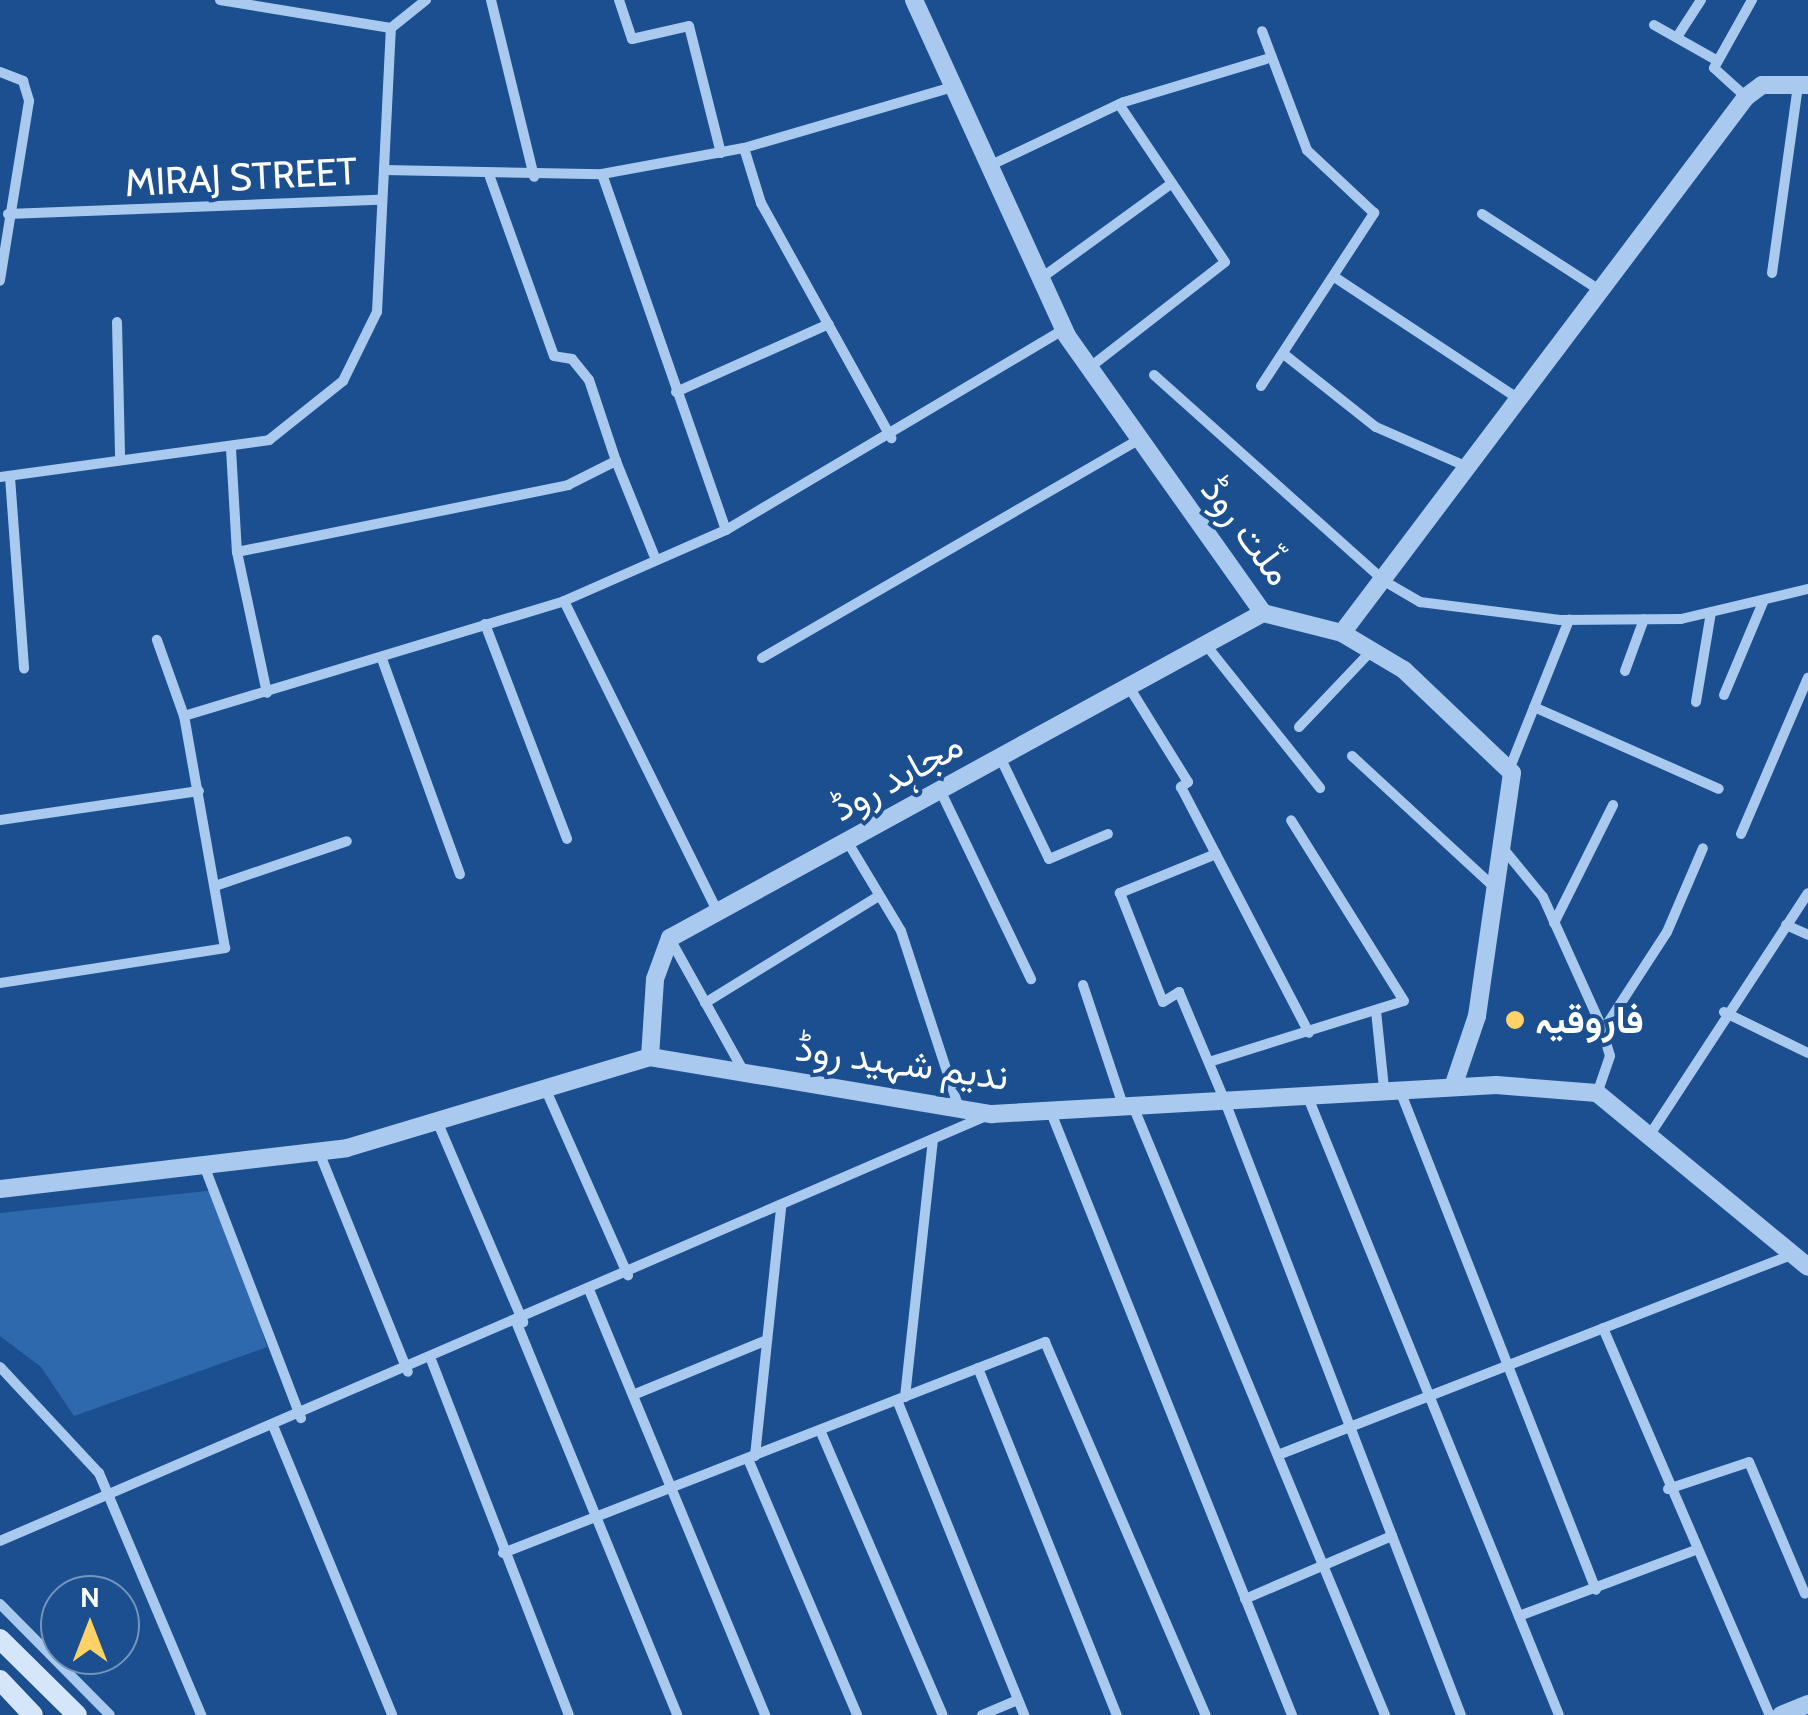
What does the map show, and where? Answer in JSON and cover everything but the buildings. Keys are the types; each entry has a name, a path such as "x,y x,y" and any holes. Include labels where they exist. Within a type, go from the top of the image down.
{"main road":[{"path":"0,1639 77,1715"},
{"path":"0,1680 33,1715"}],"street":[{"path":"220,0 390,28 426,0"},
{"path":"491,0 534,177"},
{"path":"619,0 632,39 689,26 721,152"},
{"name":"ملّت روڈ","path":"914,0 1064,329 1263,614 1342,633 1404,670 1508,770"},
{"path":"1677,38 1700,0"},
{"path":"1746,97 1719,80 1716,60 1752,0"},
{"path":"1654,24 1716,60"},
{"name":"MIRAJ STREET","path":"8,214 379,200 384,170 390,28"},
{"path":"1261,386 1336,278 1374,213 1307,150 1266,58 1262,30"},
{"path":"988,166 1119,104 1266,58"},
{"path":"0,72 23,81 29,102 0,281"},
{"path":"1342,633 1746,97 1762,85 1803,85 1772,272"},
{"path":"384,170 490,177 602,174 744,148 952,86"},
{"path":"1089,368 1224,262 1119,104"},
{"path":"744,148 761,203 891,438"},
{"path":"602,174 726,530"},
{"path":"490,177 554,356 572,358 589,380 654,555"},
{"path":"1040,279 1172,184"},
{"path":"24,668 5,477 270,440 313,413 365,347 377,312 379,200"},
{"path":"1482,214 1598,289"},
{"path":"1336,278 1519,399"},
{"path":"117,322 120,459"},
{"path":"676,392 830,324"},
{"path":"184,716 382,659 564,600 654,555 726,530 891,438 1064,329"},
{"path":"1285,354 1376,427 1470,468"},
{"path":"1154,375 1384,581 1420,602 1569,620 1644,619 1711,612 1808,589"},
{"path":"762,658 1140,439"},
{"path":"231,448 237,552 267,693"},
{"path":"237,552 568,485 616,461"},
{"path":"564,600 716,908"},
{"path":"1724,696 1764,600"},
{"path":"1696,702 1711,612"},
{"name":"مجاہد روڈ","path":"670,938 716,908 847,841 1263,614"},
{"path":"1625,672 1644,619"},
{"path":"1454,1084 1477,1016 1506,852 1508,770 1569,620"},
{"path":"485,624 567,839"},
{"path":"0,983 224,948 218,886 184,716 157,640"},
{"path":"1206,645 1320,788"},
{"path":"1299,728 1371,651"},
{"path":"382,659 460,874"},
{"path":"1741,834 1808,678"},
{"path":"1129,686 1188,782 1181,788 1309,1033"},
{"path":"1534,707 1719,789"},
{"path":"1352,756 1499,891"},
{"path":"1000,758 1048,859 1108,834"},
{"path":"940,790 1031,979"},
{"path":"0,820 199,792"},
{"path":"1554,923 1613,805"},
{"path":"1209,1062 1404,1002 1402,987 1292,820"},
{"path":"218,886 347,841"},
{"path":"847,841 900,931 959,1108"},
{"path":"1602,1032 1667,932 1703,848"},
{"path":"1506,852 1554,923 1602,1032 1610,1056 1597,1093 1808,1267"},
{"path":"1216,854 1120,893 1163,1002 1179,992 1209,1062 1461,1715"},
{"path":"1649,1136 1724,1012 1808,893"},
{"path":"706,1003 880,896"},
{"path":"1786,925 1808,935"},
{"path":"670,938 744,1072"},
{"path":"650,1057 655,979 670,938"},
{"path":"1083,984 1128,1105 1384,1715"},
{"path":"1376,1011 1391,1088 1508,1364 1596,1590"},
{"path":"1724,1012 1808,1053"},
{"name":"ندیم شہید روڈ","path":"0,1189 319,1152 650,1057 992,1114 1454,1084 1597,1093"},
{"path":"545,1088 628,1275"},
{"path":"1307,1093 1559,1715"},
{"path":"1050,1110 1292,1715"},
{"path":"0,1541 107,1492 432,1362 992,1114"},
{"path":"437,1121 678,1715"},
{"path":"933,1140 901,1398 1024,1715"},
{"path":"319,1152 408,1372"},
{"path":"204,1168 300,1418"},
{"path":"780,1208 752,1457 857,1715"},
{"path":"1278,1455 1791,1255"},
{"path":"590,1292 765,1715"},
{"path":"1604,1328 1693,1551 1770,1715"},
{"path":"633,1396 767,1340"},
{"path":"503,1553 1045,1342 1206,1715"},
{"path":"432,1362 569,1715"},
{"path":"0,1367 107,1492 201,1715"},
{"path":"978,1368 1117,1715"},
{"path":"274,1428 392,1715"},
{"path":"820,1430 943,1715"},
{"path":"1668,1489 1749,1462 1805,1594"},
{"path":"1246,1599 1392,1536"},
{"path":"1519,1616 1693,1551"},
{"path":"0,1604 110,1715"},
{"path":"982,1715 1018,1700"},
{"path":"1781,1715 1808,1704"}],"shaded area":[{"path":"216,1190 267,1347 74,1416 41,1367 0,1336 0,1213"}],"place":[{"name":"فاروقیہ","path":"1515,1020"}]}
